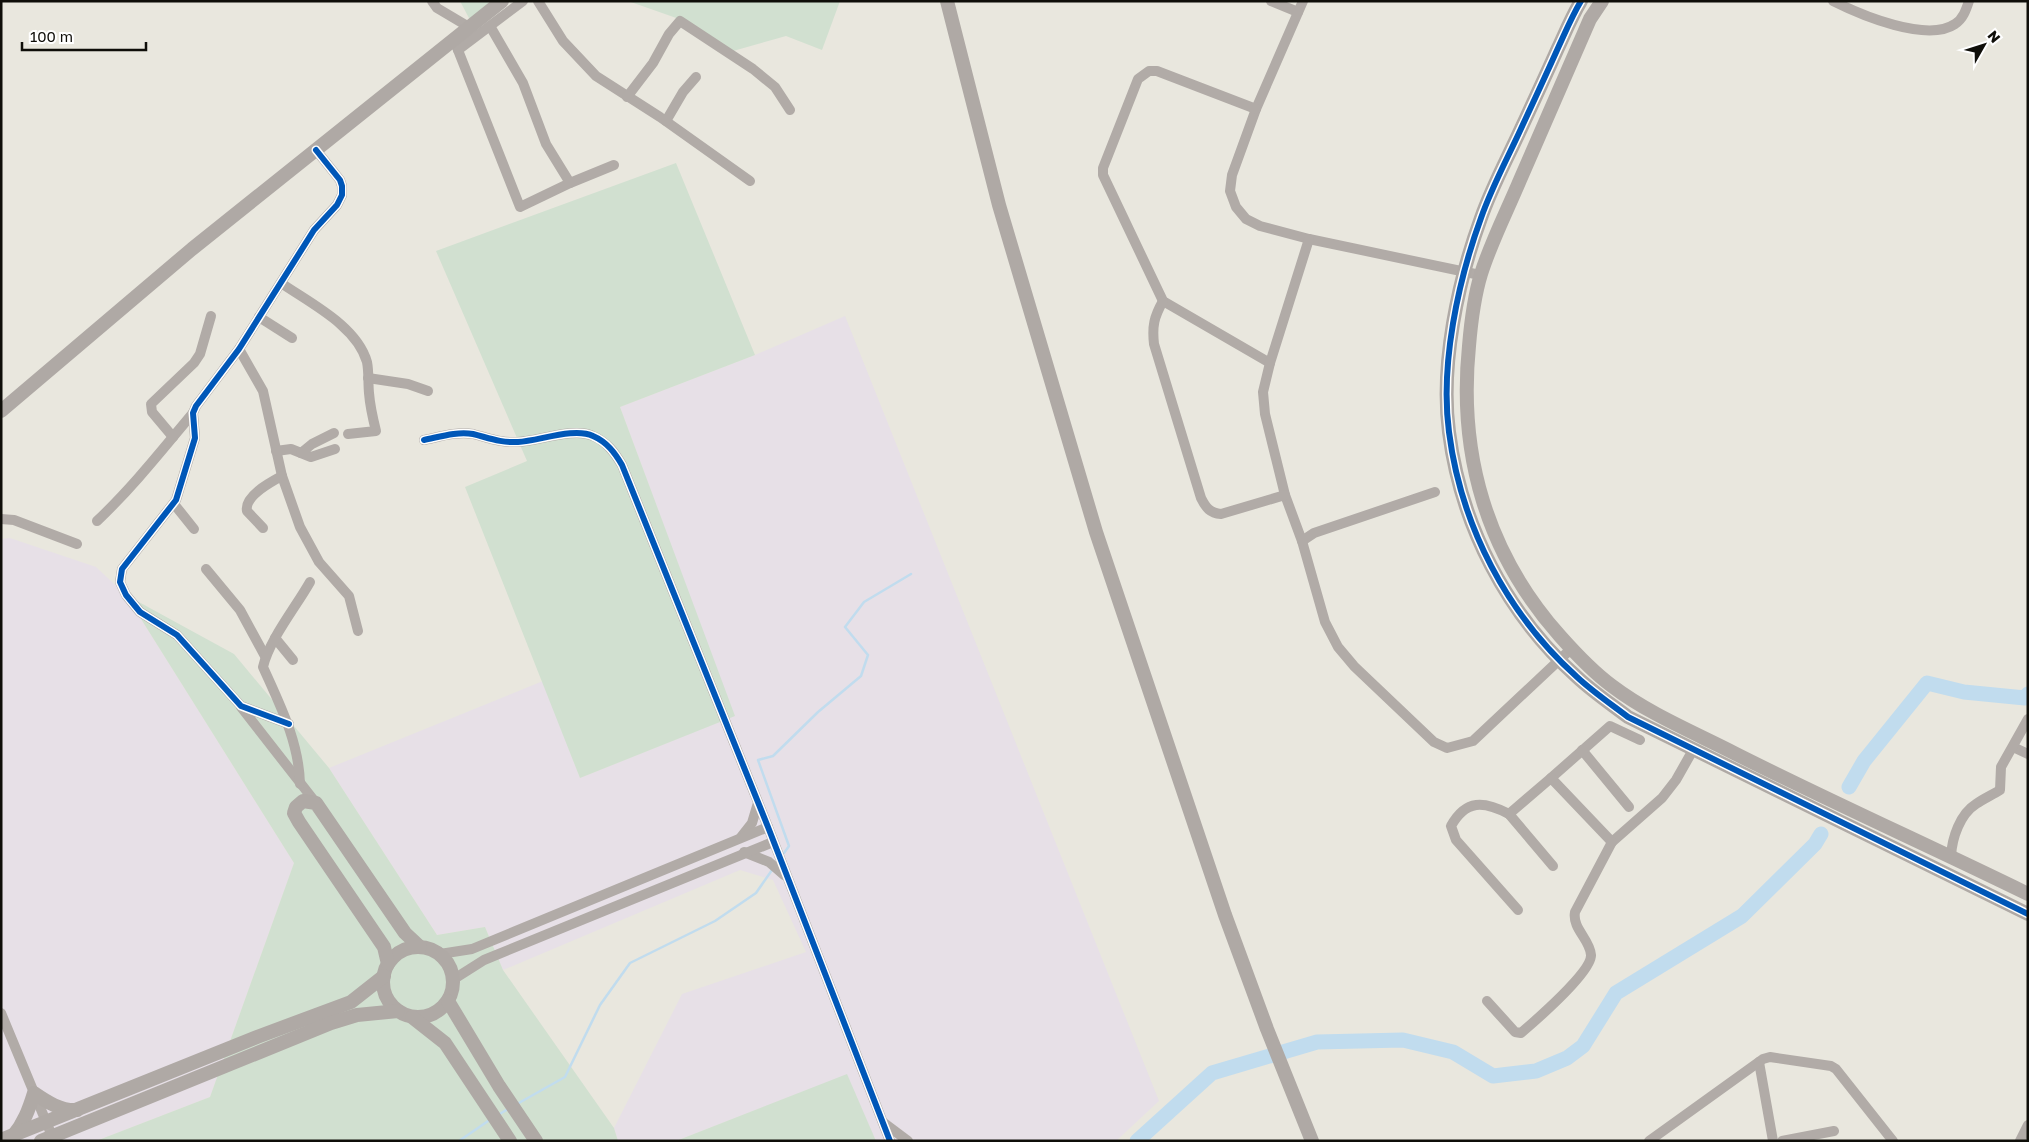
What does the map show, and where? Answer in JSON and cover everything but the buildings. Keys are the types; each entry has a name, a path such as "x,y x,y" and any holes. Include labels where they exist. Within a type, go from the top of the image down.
{"street":[{"path":"432,1 444,13 453,16 460,22 479,27 523,82 546,144 570,183"},
{"path":"479,27 502,1"},
{"path":"1,411 192,249 316,150 479,27 523,1"},
{"path":"538,1 563,40 596,76 666,121 750,181"},
{"path":"947,1 999,205 1096,532 1225,915 1267,1029 1312,1141"},
{"path":"1271,1 1298,12"},
{"path":"1303,1 1256,109 1232,175 1230,191 1236,207 1246,219 1260,226 1309,239 1480,275"},
{"path":"1581,1 1481,216 1464,271 1454,318 1447,375 1448,430 1457,478 1472,524 1501,585 1525,620 1559,660 1578,678 1628,717 2028,914"},
{"path":"1602,1 1590,19 1480,275 1472,318 1466,377 1468,430 1475,474 1487,517 1515,576 1538,611 1572,648 1611,685 1639,705 1802,788 1951,856 2028,894"},
{"path":"1832,1 1857,13 1887,23 1931,32 1945,30 1957,24 1964,14 1969,1"},
{"path":"627,97 653,63 669,34 680,21 753,69 775,87 790,110"},
{"path":"456,45 520,206 614,165"},
{"path":"1256,109 1157,71 1149,71 1138,79 1103,168 1103,175 1163,301 1270,362"},
{"path":"666,121 683,92 696,77"},
{"path":"97,521 116,502 193,413 196,406 239,349 314,230 337,205 342,195 340,180 316,150"},
{"path":"1309,239 1270,362 1263,392 1265,414 1285,495 1302,541 1325,622 1338,647 1354,666 1434,742 1446,748 1473,741 1572,648"},
{"path":"281,282 349,332 363,351 367,364 376,431 348,434"},
{"path":"1163,301 1154,317 1152,328 1154,344 1201,498 1206,507 1213,513 1221,514 1285,495"},
{"path":"172,437 152,412 151,404 194,363 200,354 211,316"},
{"path":"259,317 292,338"},
{"path":"239,349 263,391 282,476 300,527 319,562 349,596 358,631"},
{"path":"368,378 408,384 428,391"},
{"path":"193,413 195,438 174,504 122,569 120,582 126,595 140,612 178,634 241,706 316,803 405,933 420,947 440,954 447,961 454,979 453,991 448,1001 442,1009 433,1015 422,1018 412,1017"},
{"path":"301,453 312,444 334,434"},
{"path":"424,440 451,434 471,434 498,442 518,442 575,434 592,435 615,453 625,471 768,827 890,1141"},
{"path":"276,451 291,449 311,458 335,449"},
{"path":"263,528 247,511 247,504 263,486 282,476"},
{"path":"1302,541 1314,533 1434,492"},
{"path":"174,504 194,529"},
{"path":"1,519 14,520 76,544"},
{"path":"206,569 240,610 265,656"},
{"path":"300,784 300,765 289,724 263,667 265,656 310,582"},
{"path":"275,638 293,660"},
{"path":"241,706 289,724"},
{"path":"1951,856 1952,843 1962,819 1974,804 2000,790 2001,767 2028,719"},
{"path":"1508,814 1610,726 1640,740"},
{"path":"2013,746 2028,754"},
{"path":"1582,750 1629,807"},
{"path":"1487,1000 1515,1032 1522,1033 1560,999 1590,962 1591,952 1575,924 1574,912 1612,842 1662,798 1676,780 1693,750"},
{"path":"1551,778 1612,842"},
{"path":"316,803 304,801 296,807 294,813 298,822 384,947 385,992 392,1006 412,1017 445,1043 510,1141"},
{"path":"738,839 752,824 758,803"},
{"path":"1518,910 1456,840 1451,826 1456,818 1466,809 1478,803 1495,806 1508,814 1553,866"},
{"path":"440,954 472,950 768,827"},
{"path":"454,979 484,960 744,852 773,842"},
{"path":"744,852 769,862 786,876"},
{"path":"47,1133 79,1110 257,1037 352,1002 386,970 402,951 420,947"},
{"path":"448,1001 535,1139"},
{"path":"7,1138 47,1133 331,1023 357,1015 398,1011"},
{"path":"1,1013 34,1093 47,1133"},
{"path":"1649,1141 1759,1062 1770,1057 1831,1066 1836,1069 1893,1141"},
{"path":"1759,1062 1773,1141"},
{"path":"34,1093 49,1104 70,1111 79,1110"},
{"path":"7,1138 21,1127 29,1112 34,1093"},
{"path":"883,1123 908,1141"},
{"path":"2020,1141 2028,1125"},
{"path":"1782,1141 1834,1131"}],"shaded area":[{"path":"845,316 1159,1101 1116,1141 876,1141 846,1075 676,1141 618,1141 614,1128 682,994 806,952 773,880 740,870 503,970 485,927 437,935 329,768 543,681 580,778 734,716 620,407 755,355"},
{"path":"10,538 96,567 126,595 294,863 210,1097 96,1141 1,1141 1,539"}],"green space":[{"path":"460,1 493,1 470,20"},
{"path":"628,1 840,1 822,50 786,36 733,51 682,20"},
{"path":"676,163 755,355 620,407 735,716 580,778 465,487 527,461 436,251"},
{"path":"126,595 234,654 329,768 437,935 485,927 503,970 614,1128 618,1141 96,1141 210,1097 294,863"},
{"path":"847,1074 876,1141 676,1141"}],"waterway":[{"path":"784,853 789,846 758,760 773,756 818,712 861,676 868,655 845,627 864,602 911,574"},
{"path":"1849,787 1864,761 1927,683 1964,692 2025,698 2028,694"},
{"path":"1137,1141 1212,1073 1317,1042 1403,1040 1453,1052 1493,1076 1536,1071 1567,1058 1583,1046 1616,993 1742,916 1815,844 1821,834"},
{"path":"517,1104 565,1077 600,1005 630,963 715,921 756,893 772,870"},
{"path":"498,1115 508,1109"},
{"path":"459,1141 491,1119"}],"cycle path":[{"path":"1581,1 1485,207 1465,269 1453,324 1447,379 1449,432 1455,467 1464,501 1476,534 1491,566 1509,597 1552,652 1583,682 1628,717 2028,914"},
{"path":"289,724 241,706 177,635 140,612 126,595 120,582 122,569 176,500 195,438 193,413 196,406 239,349 314,230 337,205 342,195 340,180 316,150"},
{"path":"424,440 461,433 512,442 566,434 585,434 602,441 610,448 622,465 768,827 890,1141"}]}
